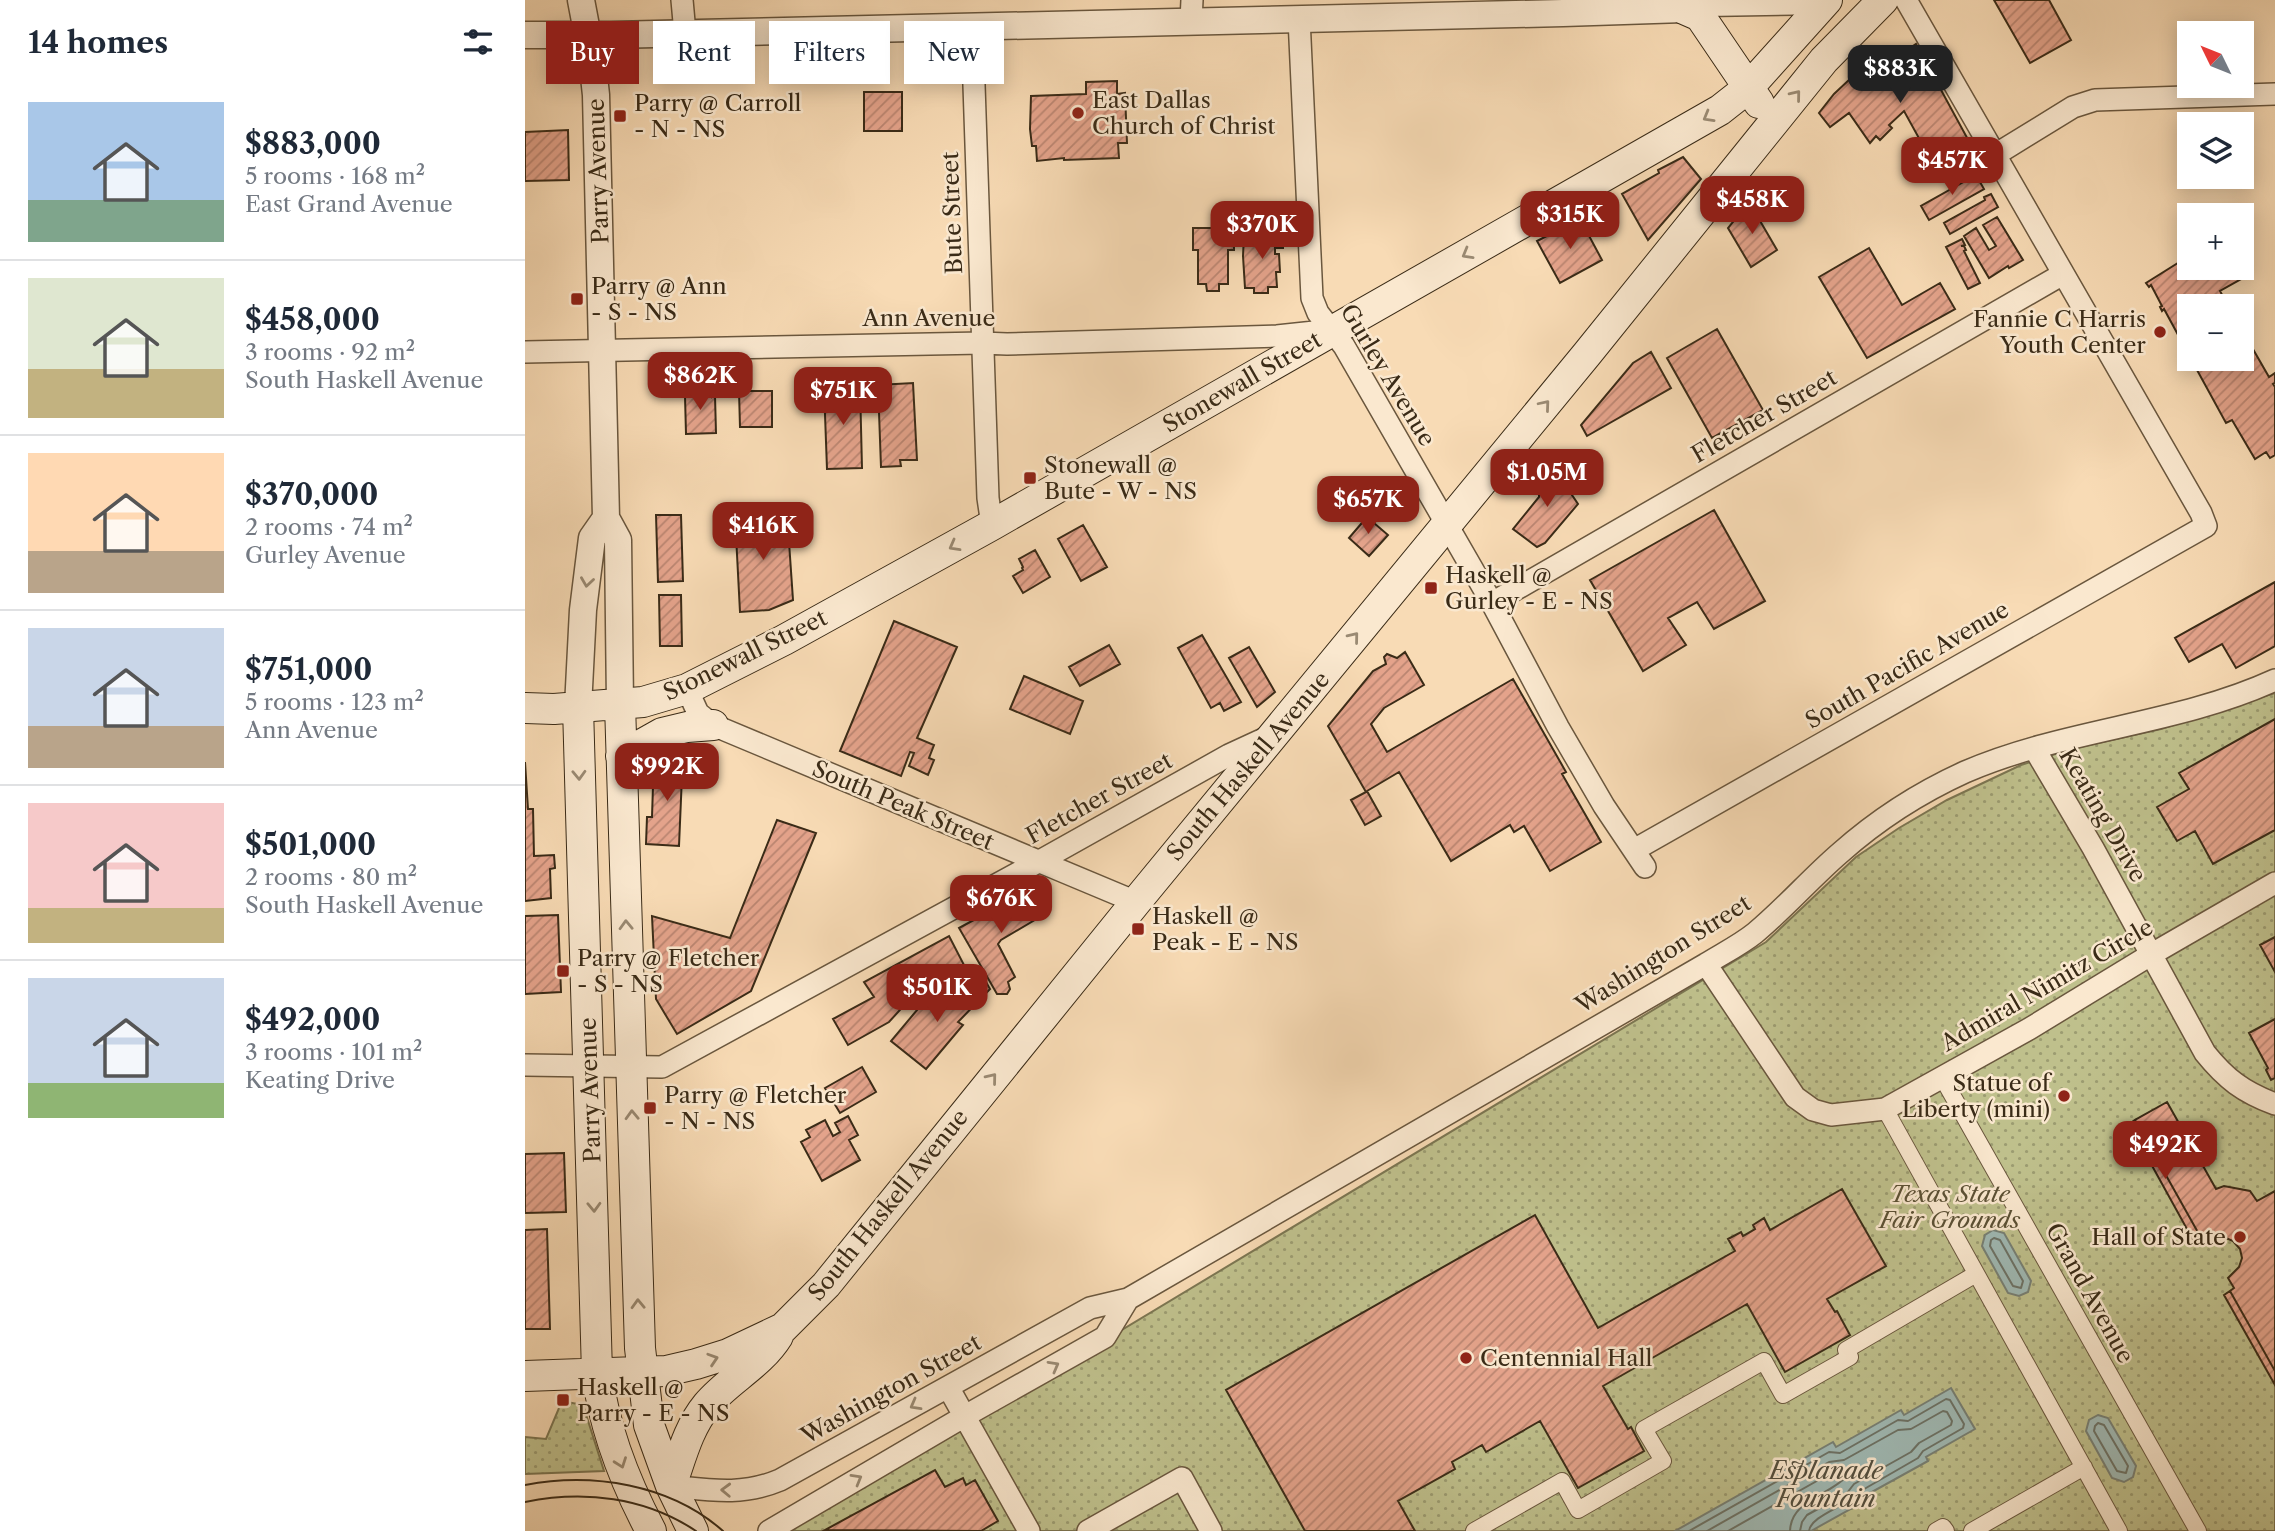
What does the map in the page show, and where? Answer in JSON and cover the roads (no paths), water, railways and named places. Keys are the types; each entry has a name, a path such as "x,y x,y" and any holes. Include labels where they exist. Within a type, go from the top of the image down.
{"main road":[{"name":"South Haskell Avenue","path":"525,1376 666,1371 697,1364 728,1354 783,1328 826,1285 1824,60 1883,0"},
{"name":"Stonewall Street","path":"579,707 643,702 687,689 784,640 992,525 1720,110 1748,88 1827,1"},
{"path":"1684,9 1700,16 1748,88 1775,122"},
{"name":"Parry Avenue","path":"619,704 642,1372 649,1425 671,1486 693,1531"},
{"path":"525,708 579,707"},
{"name":"Parry Avenue","path":"579,707 597,1373 600,1396 616,1451 629,1486 651,1531"},
{"path":"621,756 662,733 687,727 713,726"},
{"path":"671,1486 697,1418 708,1404 760,1359 783,1328"}],"street":[{"name":"Parry Avenue","path":"581,0 585,21"},
{"path":"682,0 684,21"},
{"path":"1906,0 2063,274"},
{"path":"1004,24 1191,11 1299,18 1392,8 1563,6 1684,9 1706,3 1827,1"},
{"name":"Gurley Avenue","path":"1299,18 1312,298 1318,313 1344,346 1492,603 1558,727 1604,806 1640,858"},
{"path":"755,31 904,28"},
{"path":"525,35 546,35"},
{"name":"Parry Avenue","path":"595,84 606,517 618,540 619,704"},
{"name":"Bute Street","path":"974,84 988,498 992,525"},
{"path":"1995,155 2073,107 2095,100 2275,94"},
{"name":"South Pacific Avenue","path":"1640,858 2206,526 2063,274"},
{"name":"Fletcher Street","path":"1492,603 2063,274"},
{"name":"Ann Avenue","path":"525,352 1007,344 1277,336 1332,331"},
{"name":"Parry Avenue","path":"579,707 583,610 592,538 606,517"},
{"name":"Washington Street","path":"671,1486 723,1491 764,1487 1090,1308 1128,1298 1753,935 1842,851 1887,817 1964,773 2034,748 2173,714 2252,691 2275,680"},
{"name":"South Peak Street","path":"687,689 698,713 713,726 1136,902"},
{"name":"Fletcher Street","path":"525,1065 662,1066 1229,755 1277,733"},
{"name":"Keating Drive","path":"2034,748 2152,954 2205,1053 2223,1074 2255,1097 2275,1104"},
{"name":"Admiral Nimitz Circle","path":"1706,964 1795,1097 1813,1110 1831,1115 1885,1109 2029,1029 2275,883"},
{"name":"Grand Avenue","path":"1942,1077 2198,1531"},
{"path":"1885,1109 2119,1531"},
{"path":"1474,1531 1562,1481 1578,1510 1663,1461 1644,1429 1764,1361 1783,1395 1850,1357 1846,1350 1976,1274"},
{"name":"Washington Street","path":"769,1531 1105,1337 1128,1298"},
{"path":"948,1387 1029,1531"},
{"path":"1972,1531 2084,1467"},
{"path":"1088,1531 1182,1478 1211,1531"},
{"path":"1936,1531 1943,1527 1946,1531"}],"water":[{"path":"1993,1230 2004,1233 2031,1281 2028,1292 2019,1296 2008,1293 1982,1246 1985,1235"},
{"name":"Esplanade Fountain","path":"1951,1388 1975,1429 1926,1457 1928,1461 1861,1498 1863,1502 1811,1531 1675,1531 1833,1442 1836,1447 1901,1410 1904,1415"},
{"path":"2098,1415 2108,1418 2136,1466 2133,1477 2124,1482 2112,1478 2086,1431 2089,1420"}],"tram line":[{"path":"525,1485 551,1481 603,1481 655,1492 702,1515 723,1531"},
{"path":"525,1502 569,1497 614,1499 656,1510 696,1531"}],"place":[{"name":"East Dallas Church of Christ","path":"1078,113"},
{"name":"Parry @ Carroll - N - NS","path":"620,116"},
{"name":"Parry @ Ann - S - NS","path":"577,299"},
{"name":"Fannie C Harris Youth Center","path":"2160,332"},
{"name":"Stonewall @ Bute - W - NS","path":"1030,478"},
{"name":"Haskell @ Gurley - E - NS","path":"1431,588"},
{"name":"Haskell @ Peak - E - NS","path":"1138,929"},
{"name":"Parry @ Fletcher - S - NS","path":"563,971"},
{"name":"Statue of Liberty (mini)","path":"2064,1096"},
{"name":"Parry @ Fletcher - N - NS","path":"650,1108"},
{"name":"Hall of State","path":"2240,1237"},
{"name":"Centennial Hall","path":"1466,1358"},
{"name":"Haskell @ Parry - E - NS","path":"563,1400"}],"park label":[{"name":"Texas State Fair Grounds","path":"1950,1207"}]}
